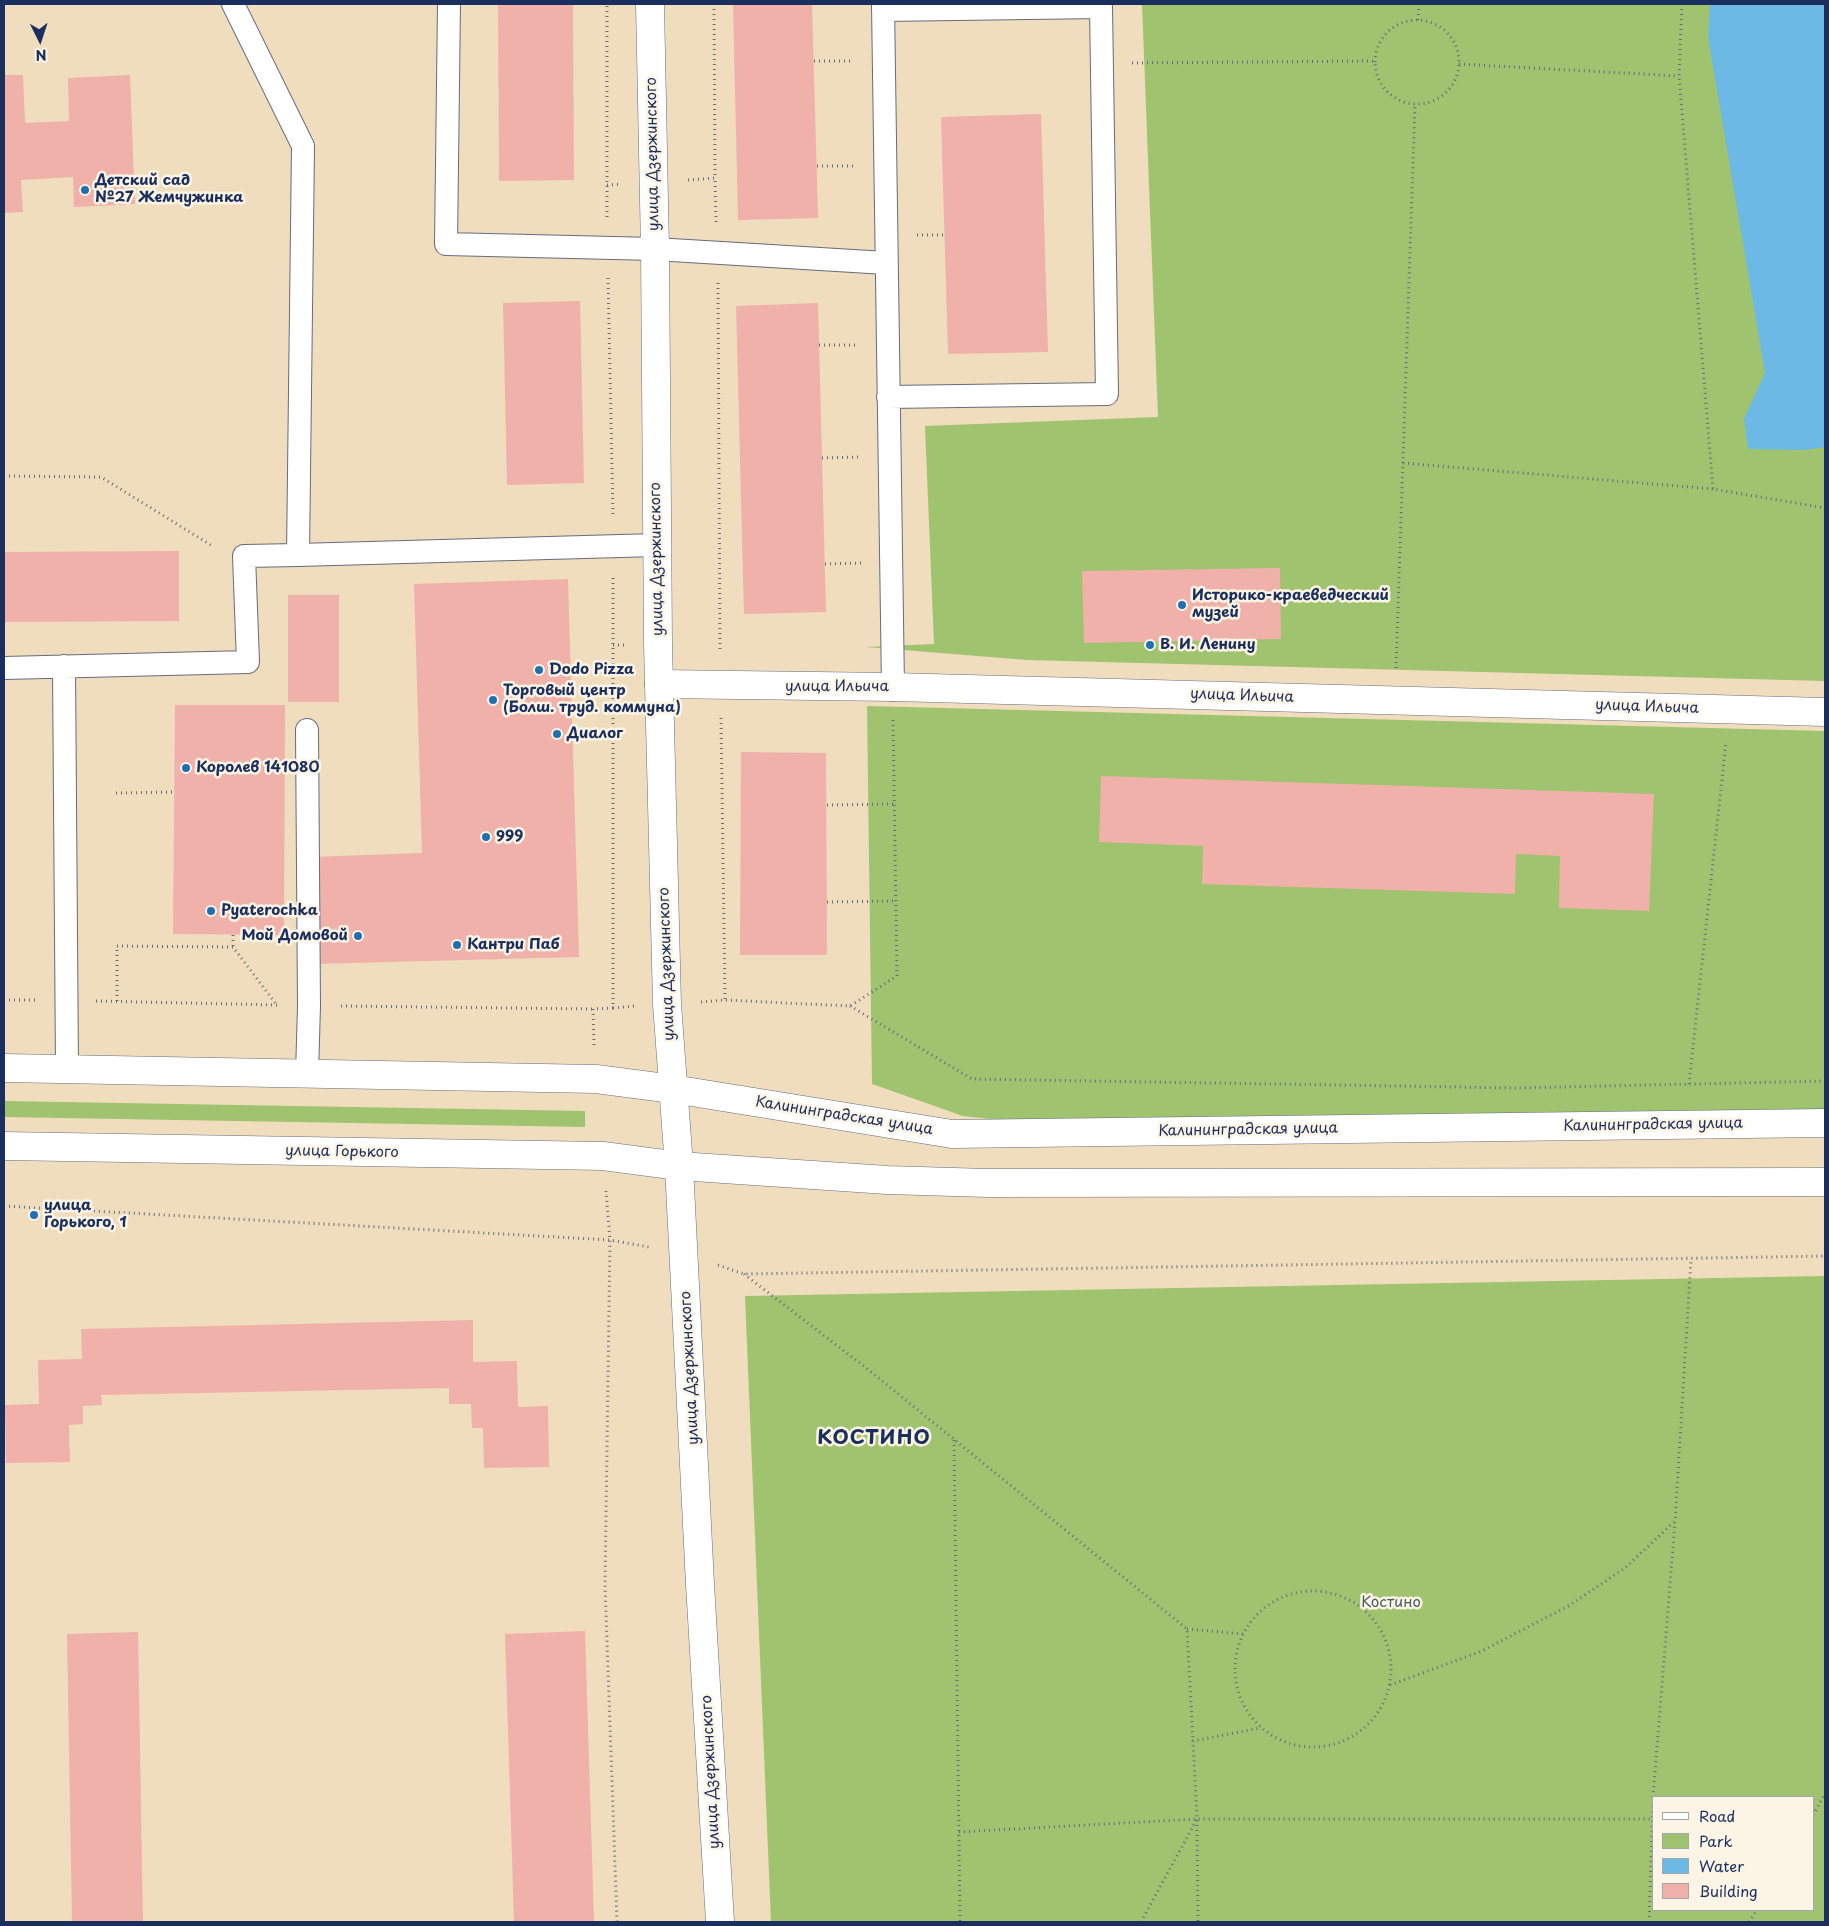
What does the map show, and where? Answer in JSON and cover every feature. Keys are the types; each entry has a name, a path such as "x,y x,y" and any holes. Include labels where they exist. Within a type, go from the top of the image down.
{"main road":[{"name":"улица Дзержинского","path":"650,4 655,249 656,544 667,1004 679,1166 720,1922"},
{"name":"улица Ильича","path":"659,684 893,687 1825,712"},
{"path":"4,1068 596,1079 674,1089"},
{"name":"Калининградская улица","path":"674,1089 952,1134 1825,1123"},
{"name":"улица Горького","path":"4,1146 603,1156 679,1166"},
{"path":"679,1166 887,1180 987,1183 1825,1182"}],"lane":[{"path":"233,4 302,146 298,554"},
{"path":"449,4 446,244 655,249 886,263"},
{"path":"888,397 1107,394 1101,7 883,7 886,263 888,344 888,397 893,687"},
{"path":"4,668 248,662 244,556 656,544"},
{"path":"64,666 67,1069"},
{"path":"307,730 309,1006 307,1074"}],"path":[{"path":"596,1079 593,1009 613,1008 613,546 607,248 607,4"},
{"path":"714,4 715,178"},
{"path":"1418,4 1418,20"},
{"path":"1682,4 1679,76 1713,490"},
{"path":"1418,20 1431,23 1452,39 1457,51 1459,64 1456,77 1450,88 1440,98 1428,103 1415,104 1402,102 1391,96 1382,86 1376,74 1374,61 1377,48 1383,36 1393,27 1405,22 1418,20"},
{"path":"814,61 884,60"},
{"path":"1102,63 1374,61"},
{"path":"1459,64 1679,76"},
{"path":"1395,700 1415,104"},
{"path":"816,166 885,165"},
{"path":"910,235 944,235"},
{"path":"718,253 720,652"},
{"path":"819,345 888,344"},
{"path":"822,458 889,457"},
{"path":"1403,463 1713,490 1825,508"},
{"path":"4,476 101,476 219,550"},
{"path":"721,686 725,1000"},
{"path":"850,1006 897,976 893,687"},
{"path":"1689,1084 1730,710"},
{"path":"116,793 174,792"},
{"path":"827,805 895,804"},
{"path":"827,902 896,901"},
{"path":"233,935 233,948 276,1005"},
{"path":"117,1001 117,946 233,948"},
{"path":"667,1004 725,1000 850,1006 972,1079 1515,1088 1825,1081"},
{"path":"603,1156 610,1240 605,1585 617,1922"},
{"path":"4,1206 610,1240 684,1253 744,1274 865,1367 1188,1629 1242,1634"},
{"path":"744,1274 1825,1256"},
{"path":"1653,1796 1692,1259"},
{"path":"954,1440 960,1922"},
{"path":"1390,1685 1482,1651 1570,1604 1625,1568 1674,1522"},
{"path":"1309,1591 1329,1592 1348,1599 1366,1611 1379,1626 1388,1644 1391,1658 1390,1685 1383,1704 1372,1722 1356,1735 1337,1744 1317,1748 1297,1746 1277,1739 1260,1728 1247,1712 1238,1694 1234,1673 1236,1653 1242,1634 1254,1616 1270,1603 1288,1594 1309,1591"},
{"path":"1188,1629 1197,1819 1198,1922"},
{"path":"1193,1742 1260,1728"},
{"path":"1814,1813 1825,1794"},
{"path":"960,1832 1197,1819 1652,1819 1649,1922"},
{"path":"1142,1922 1197,1819"},
{"path":"1750,1922 1756,1911"}],"green space":[{"path":"1142,4 1825,4 1825,681 1027,660 866,647 934,644 925,426 1158,417"},
{"path":"867,706 1825,731 1825,1109 1025,1123 963,1116 872,1084"},
{"path":"4,1101 585,1111 585,1127 4,1117"},
{"name":"Костино","path":"1825,1276 1825,1922 771,1922 745,1296"}],"water":[{"path":"1710,4 1825,4 1825,447 1803,450 1748,449 1744,419 1765,373 1708,37"}],"building":[{"path":"498,4 573,4 574,180 499,181"},
{"path":"733,4 812,4 818,218 738,220"},
{"path":"4,75 23,75 25,123 69,121 68,78 130,75 135,204 74,207 73,177 21,180 23,212 4,213"},
{"path":"1041,114 1048,352 948,354 941,117"},
{"path":"580,301 584,483 507,485 503,303"},
{"path":"818,303 826,612 744,614 736,306"},
{"path":"179,551 179,621 4,622 4,552"},
{"name":"Историко-краеведческий музей","path":"1280,568 1281,639 1084,643 1082,571"},
{"path":"568,579 579,957 314,964 310,857 422,853 414,584"},
{"path":"288,595 339,595 339,702 288,702"},
{"path":"175,705 285,705 284,935 173,934"},
{"path":"741,752 826,753 827,955 740,955"},
{"path":"1101,776 1654,794 1649,911 1559,908 1560,856 1516,854 1515,894 1202,884 1203,846 1099,842"},
{"path":"473,1320 473,1362 517,1361 518,1407 548,1406 549,1467 484,1468 483,1428 472,1428 471,1404 449,1404 449,1388 101,1395 102,1405 83,1406 83,1424 69,1425 70,1462 6,1463 5,1405 39,1404 38,1360 82,1359 81,1329"},
{"path":"585,1631 594,1922 514,1922 505,1634"},
{"path":"138,1632 143,1922 72,1922 67,1634"}],"place":[{"name":"Детский сад №27 Жемчужинка","path":"85,190"},
{"name":"Историко-краеведческий музей","path":"1182,605"},
{"name":"В. И. Ленину","path":"1150,645"},
{"name":"Dodo Pizza","path":"539,670"},
{"name":"Торговый центр (Болш. труд. коммуна)","path":"493,700"},
{"name":"Диалог","path":"557,734"},
{"name":"Королев 141080","path":"186,768"},
{"name":"999","path":"486,837"},
{"name":"Pyaterochka","path":"211,911"},
{"name":"Мой Домовой","path":"358,936"},
{"name":"Кантри Паб","path":"457,945"},
{"name":"улица Горького, 1","path":"34,1215"}],"district":[{"name":"КОСТИНО","path":"874,1438"}]}
